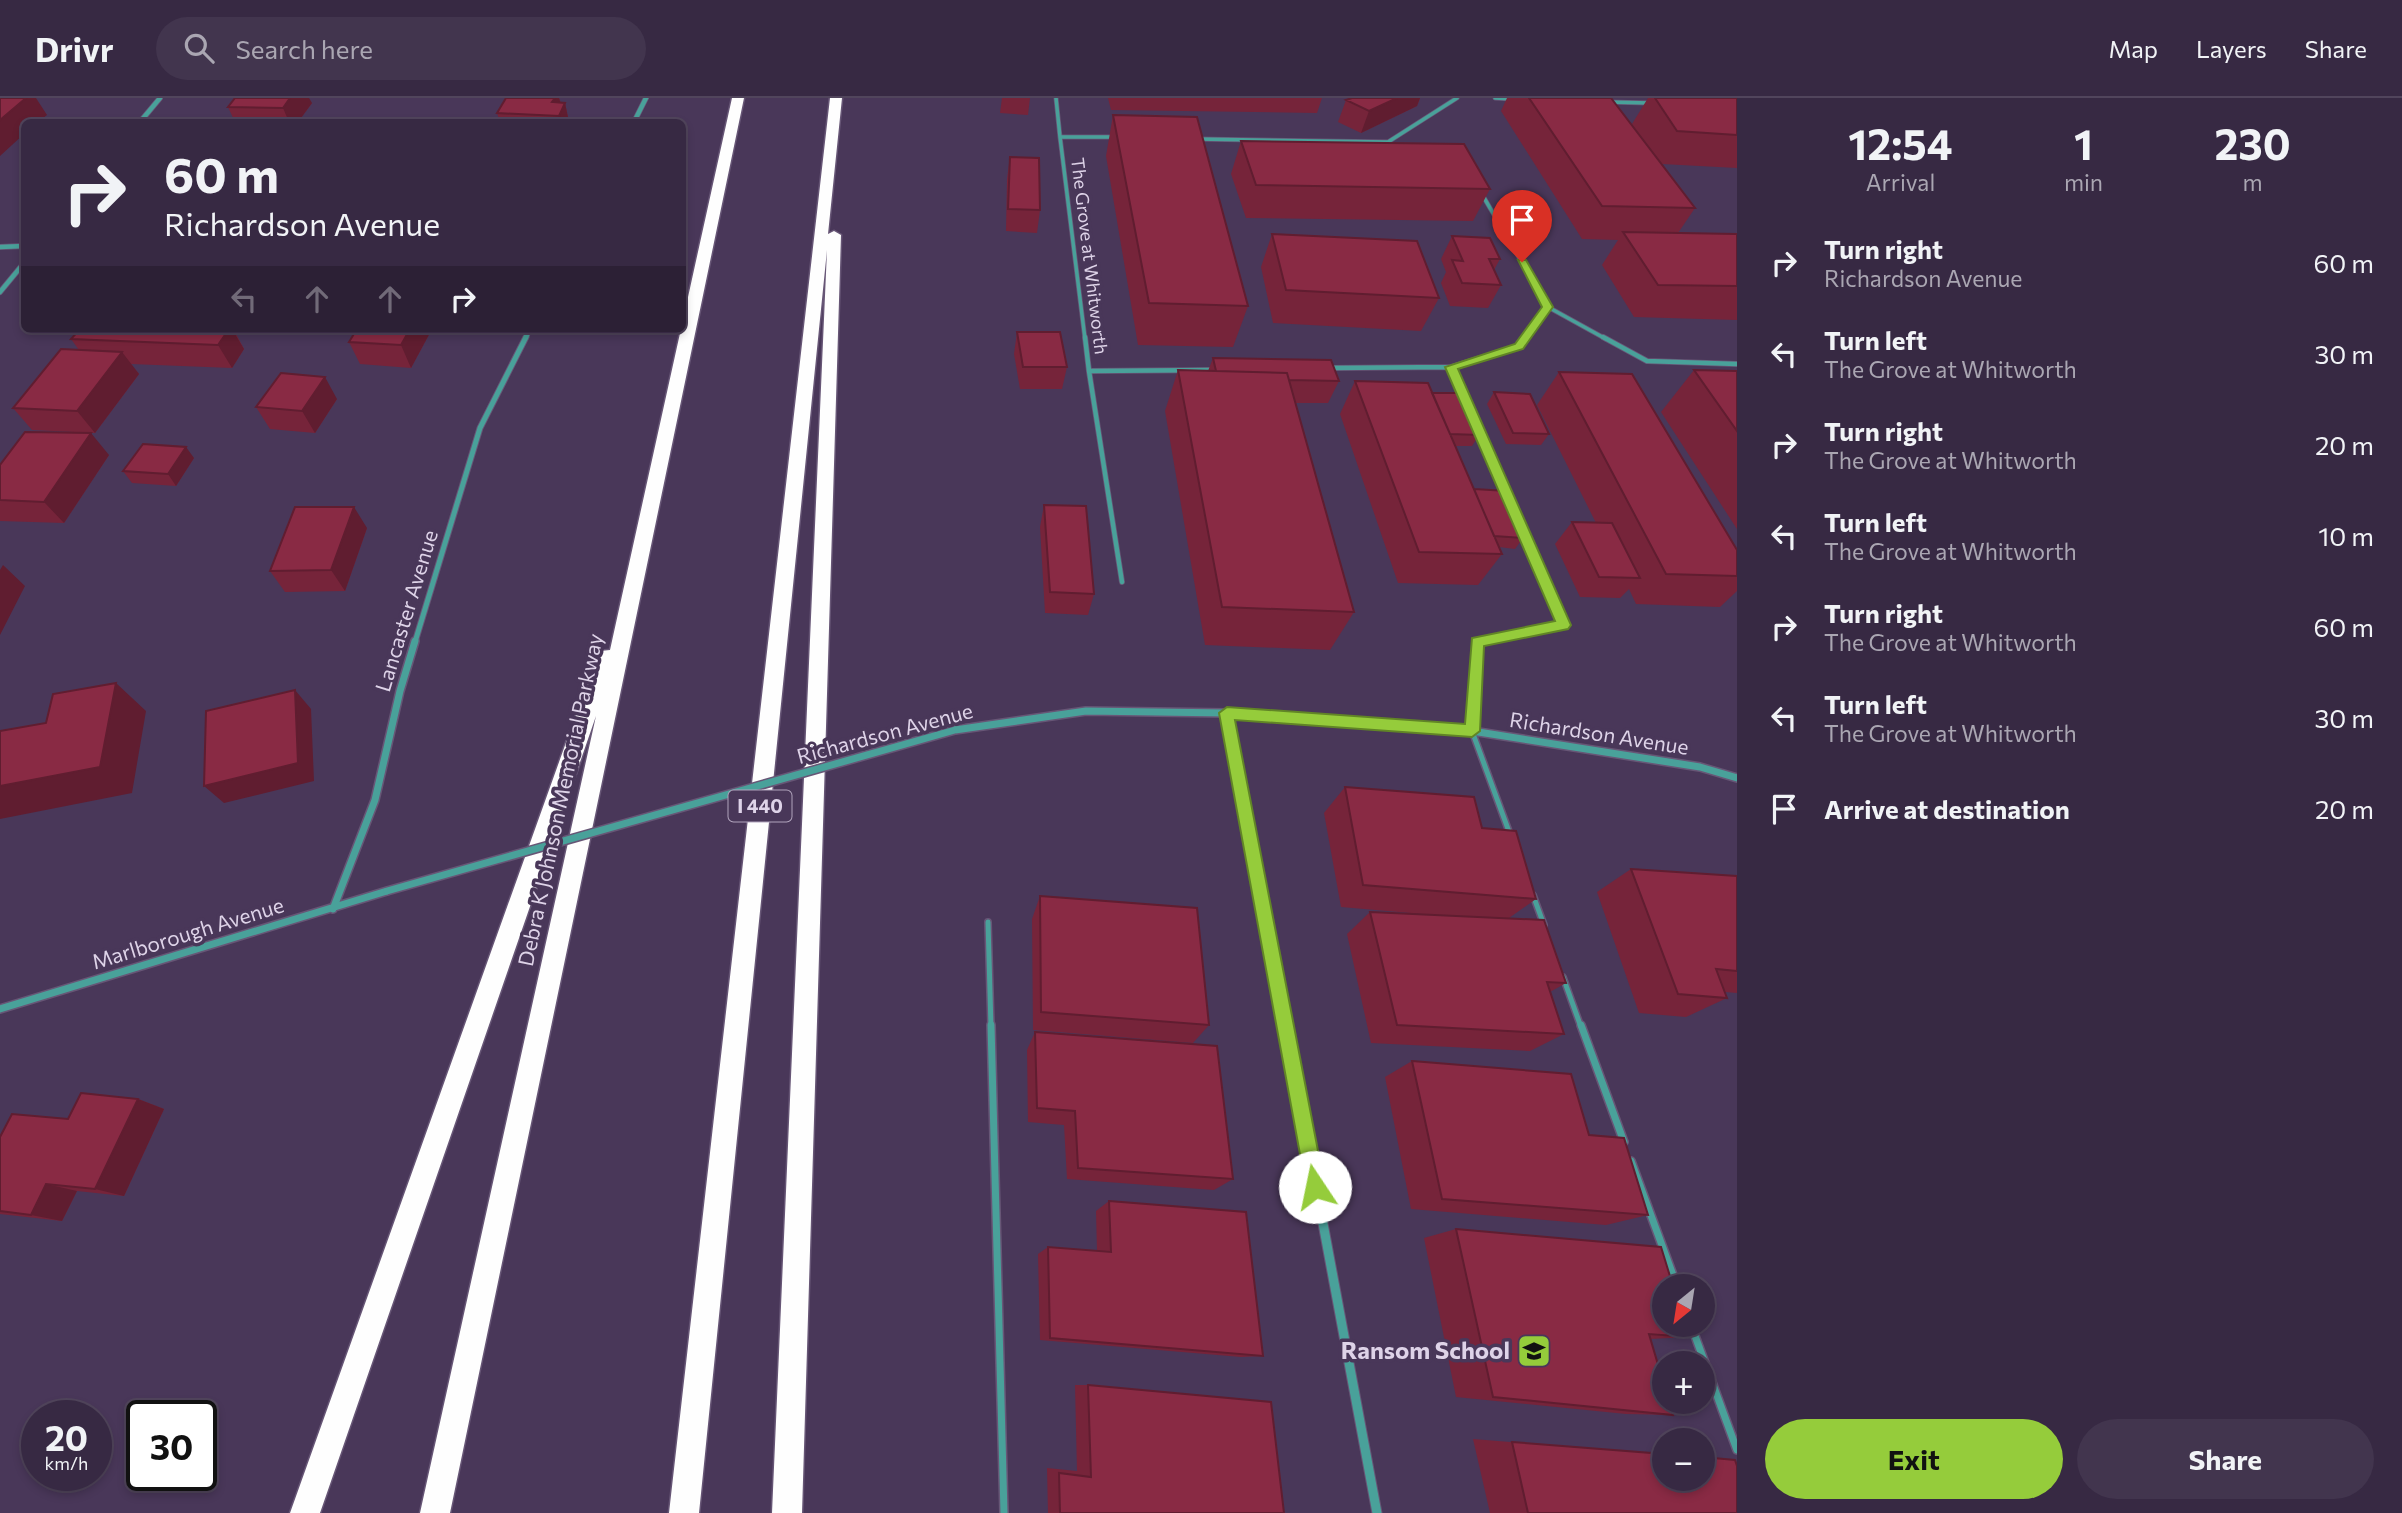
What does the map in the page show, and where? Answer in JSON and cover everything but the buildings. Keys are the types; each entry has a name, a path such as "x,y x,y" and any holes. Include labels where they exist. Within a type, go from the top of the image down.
{"highway":[{"name":"Debra K Johnson Memorial Parkway","path":"435,1513 738,98"},
{"path":"788,1513 837,98"},
{"name":"I 440","path":"684,1513 837,98"},
{"path":"305,1513 636,575"}],"street":[{"path":"142,119 160,98"},
{"path":"636,119 646,98"},
{"path":"0,247 21,246"},
{"path":"0,292 21,267"},
{"name":"Lancaster Avenue","path":"333,909 375,800 400,691 480,428 528,333"},
{"name":"Richardson Avenue","path":"387,891 955,730 1086,711 1227,713 1472,731 1700,768 1737,778"},
{"path":"1227,713 1377,1513"},
{"name":"Marlborough Avenue","path":"0,1009 387,891"}],"lane":[{"path":"1056,98 1060,136"},
{"path":"1388,142 1457,98"},
{"path":"1495,98 1522,99"},
{"path":"1602,102 1656,103"},
{"name":"The Grove at Whitworth","path":"1115,137 1060,136 1089,371 1122,582"},
{"path":"1183,139 1388,142 1400,146"},
{"path":"1483,195 1548,307 1647,361 1737,364"},
{"path":"1326,369 1451,367 1519,346 1548,307"},
{"path":"1451,367 1563,625 1478,642 1472,731 1514,844"},
{"name":"The Grove at Whitworth","path":"1089,371 1214,369"},
{"path":"1528,883 1548,935"},
{"path":"988,922 1004,1513"},
{"path":"1562,974 1673,1274"},
{"path":"1695,1337 1737,1450"}],"place":[{"name":"Ransom School","path":"1534,1351"}],"route":[{"path":"1315,1187 1227,713 1472,731 1478,642 1563,625 1451,367 1519,346 1548,307 1522,262"}]}
